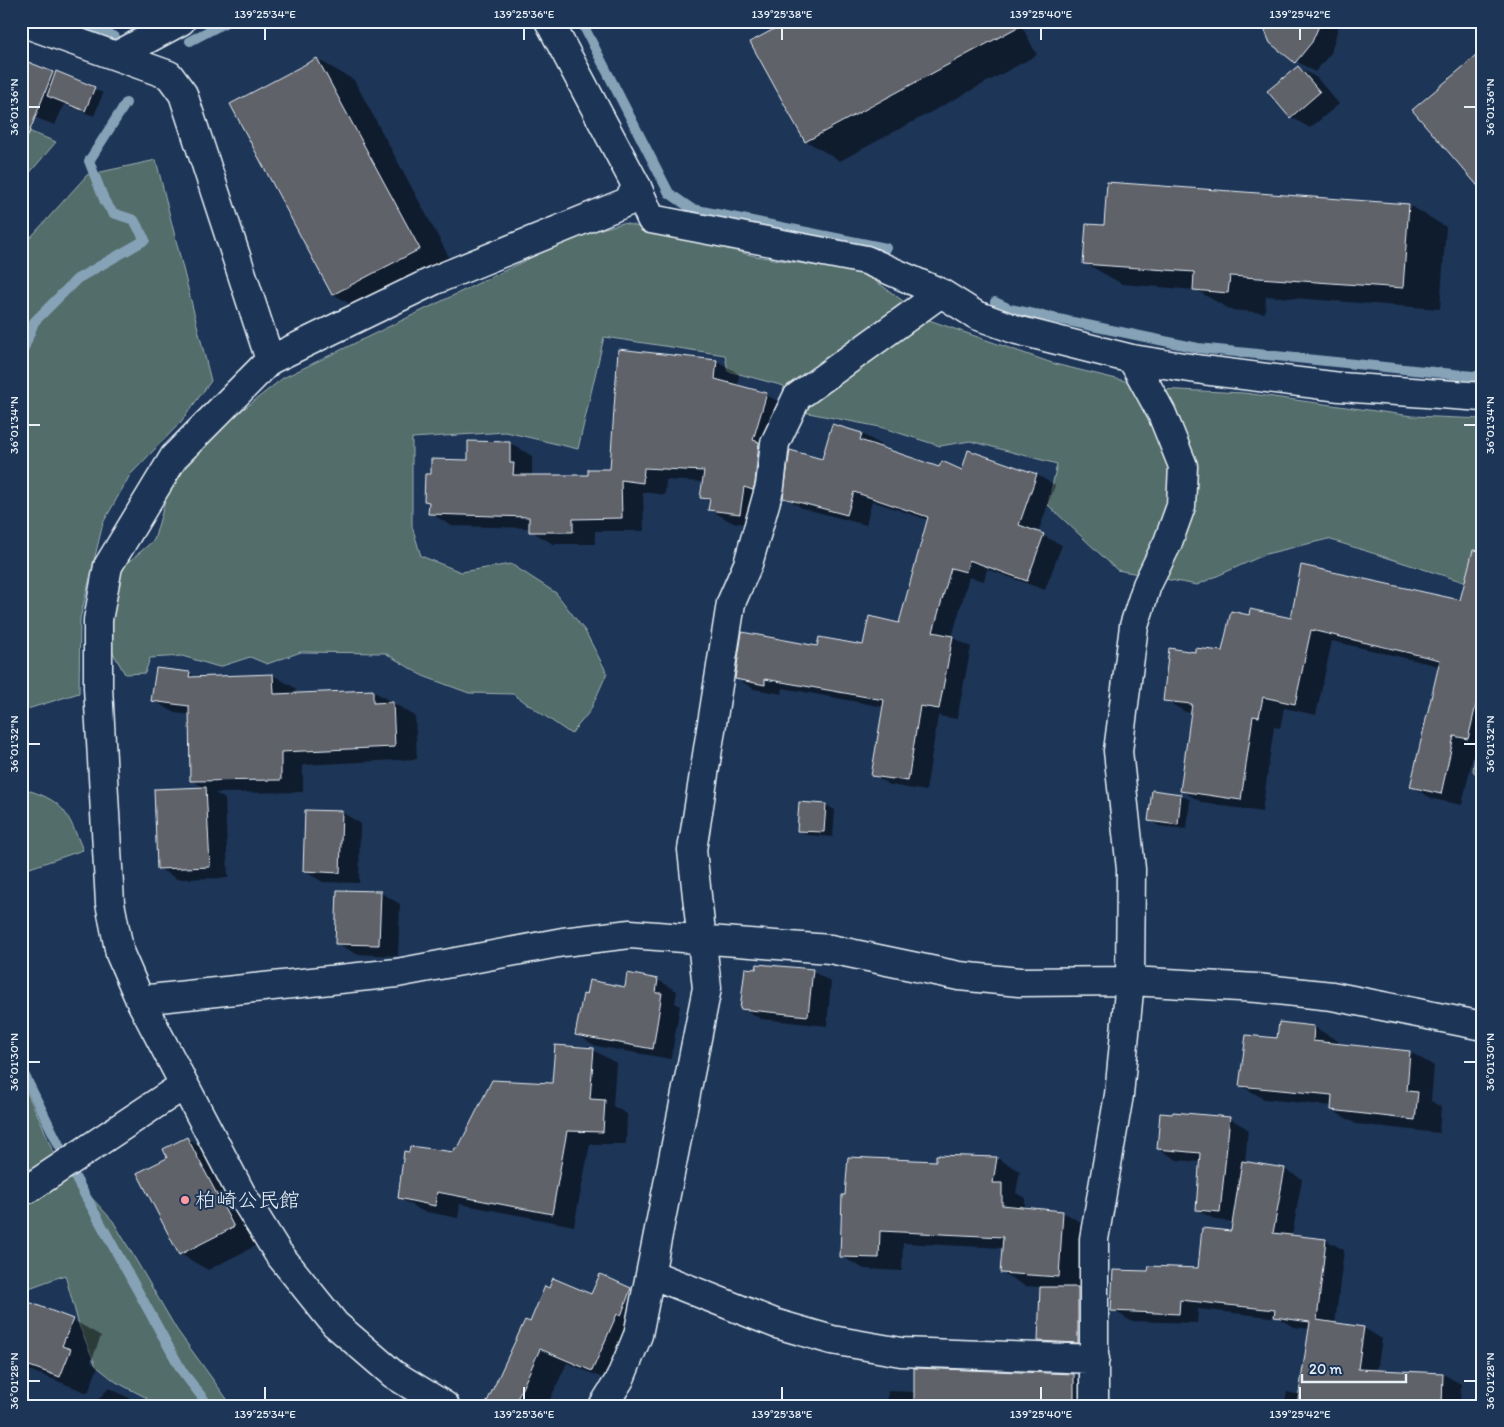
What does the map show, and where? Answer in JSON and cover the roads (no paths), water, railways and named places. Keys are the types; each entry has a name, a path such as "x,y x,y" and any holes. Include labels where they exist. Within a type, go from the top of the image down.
{"street":[{"path":"116,56 181,21"},
{"path":"549,21 638,187 651,219 866,260 942,293 976,315 1017,330 1132,359 1340,387 1483,397"},
{"path":"21,22 169,75 183,94 270,360"},
{"path":"445,1406 394,1374 335,1324 278,1253 242,1195 140,1000 120,954 110,904 98,687 98,620 108,566 174,457 270,360 435,280 627,202 638,187"},
{"path":"603,1406 620,1379 638,1334 707,988 692,850 731,603 748,564 765,503 775,443 797,397 942,293"},
{"path":"1094,1406 1094,1239 1119,1096 1130,982 1132,868 1118,751 1134,626 1147,585 1168,542 1181,506 1183,466 1162,414 1132,359"},
{"path":"140,1000 397,973 563,942 630,934 702,941 830,949 959,976 1019,982 1130,982 1257,988 1332,996 1483,1026"},
{"path":"21,1190 28,1189 184,1085"},
{"path":"651,1274 777,1324 832,1340 900,1352 1095,1359"}],"waterway":[{"path":"71,21 115,37"},
{"path":"190,41 228,21"},
{"path":"581,21 669,193 692,209 886,248"},
{"path":"21,356 34,322 77,279 145,240 134,220 113,213 105,202 89,161 126,103"},
{"path":"995,302 1010,309 1198,348 1483,377"},
{"path":"21,1068 60,1147"},
{"path":"75,1177 182,1371 209,1406"}],"place":[{"name":"柏崎公民館","path":"185,1200"}]}
